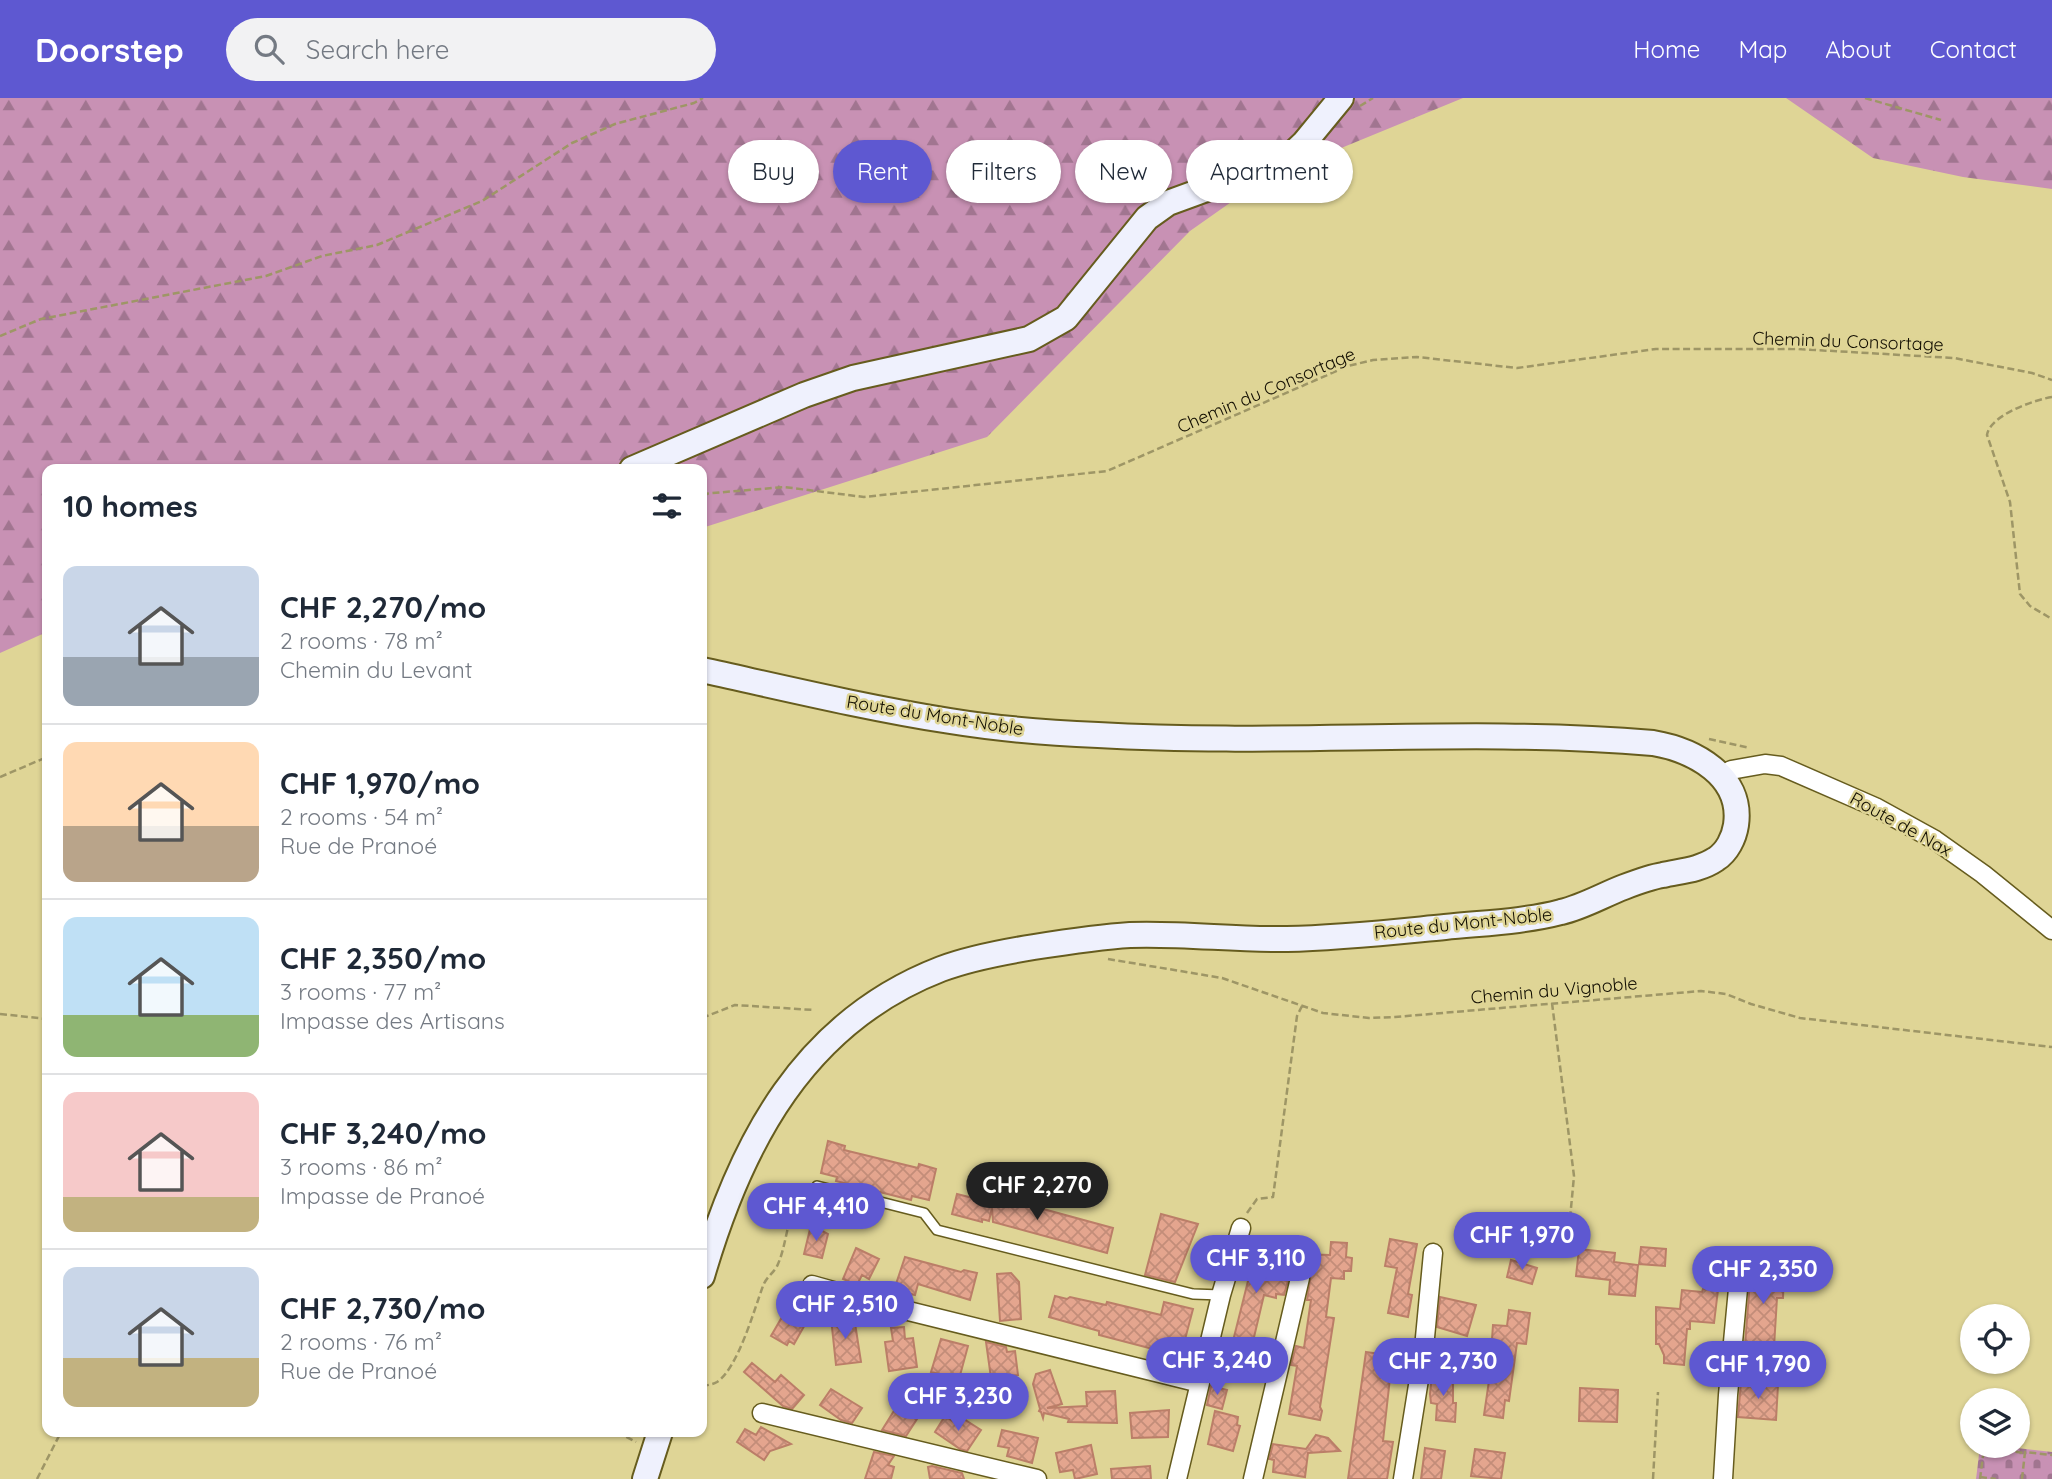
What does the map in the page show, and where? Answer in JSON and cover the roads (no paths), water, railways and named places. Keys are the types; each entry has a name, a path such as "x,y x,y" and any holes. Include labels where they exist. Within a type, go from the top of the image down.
{"street":[{"path":"644,464 804,395 853,378 1029,340 1066,318 1147,218 1168,203 1286,160 1304,143 1341,98"},
{"name":"Route du Mont-Noble","path":"707,671 950,721 1049,732 1179,738 1487,737 1653,743 1686,752 1709,764 1721,775 1733,795 1737,822 1729,845 1712,862 1694,869 1644,880 1556,914 1337,937 1287,939 1150,934 1093,938 984,957 912,981 845,1025 816,1052 786,1088 753,1142 737,1175 707,1260"},
{"name":"Route de Nax","path":"1731,770 1773,764 1875,807 1935,840 1983,874 2052,930"},
{"path":"1177,1479 1221,1295 1241,1228"},
{"path":"1403,1479 1424,1348 1433,1253"},
{"path":"1723,1479 1741,1257"},
{"path":"1252,1479 1300,1278"},
{"path":"812,1284 880,1304 1200,1383"},
{"path":"762,1413 1037,1479"},
{"path":"645,1479 658,1437"}],"lane":[{"path":"817,1186 924,1213 937,1230 1192,1294 1221,1295"}]}
